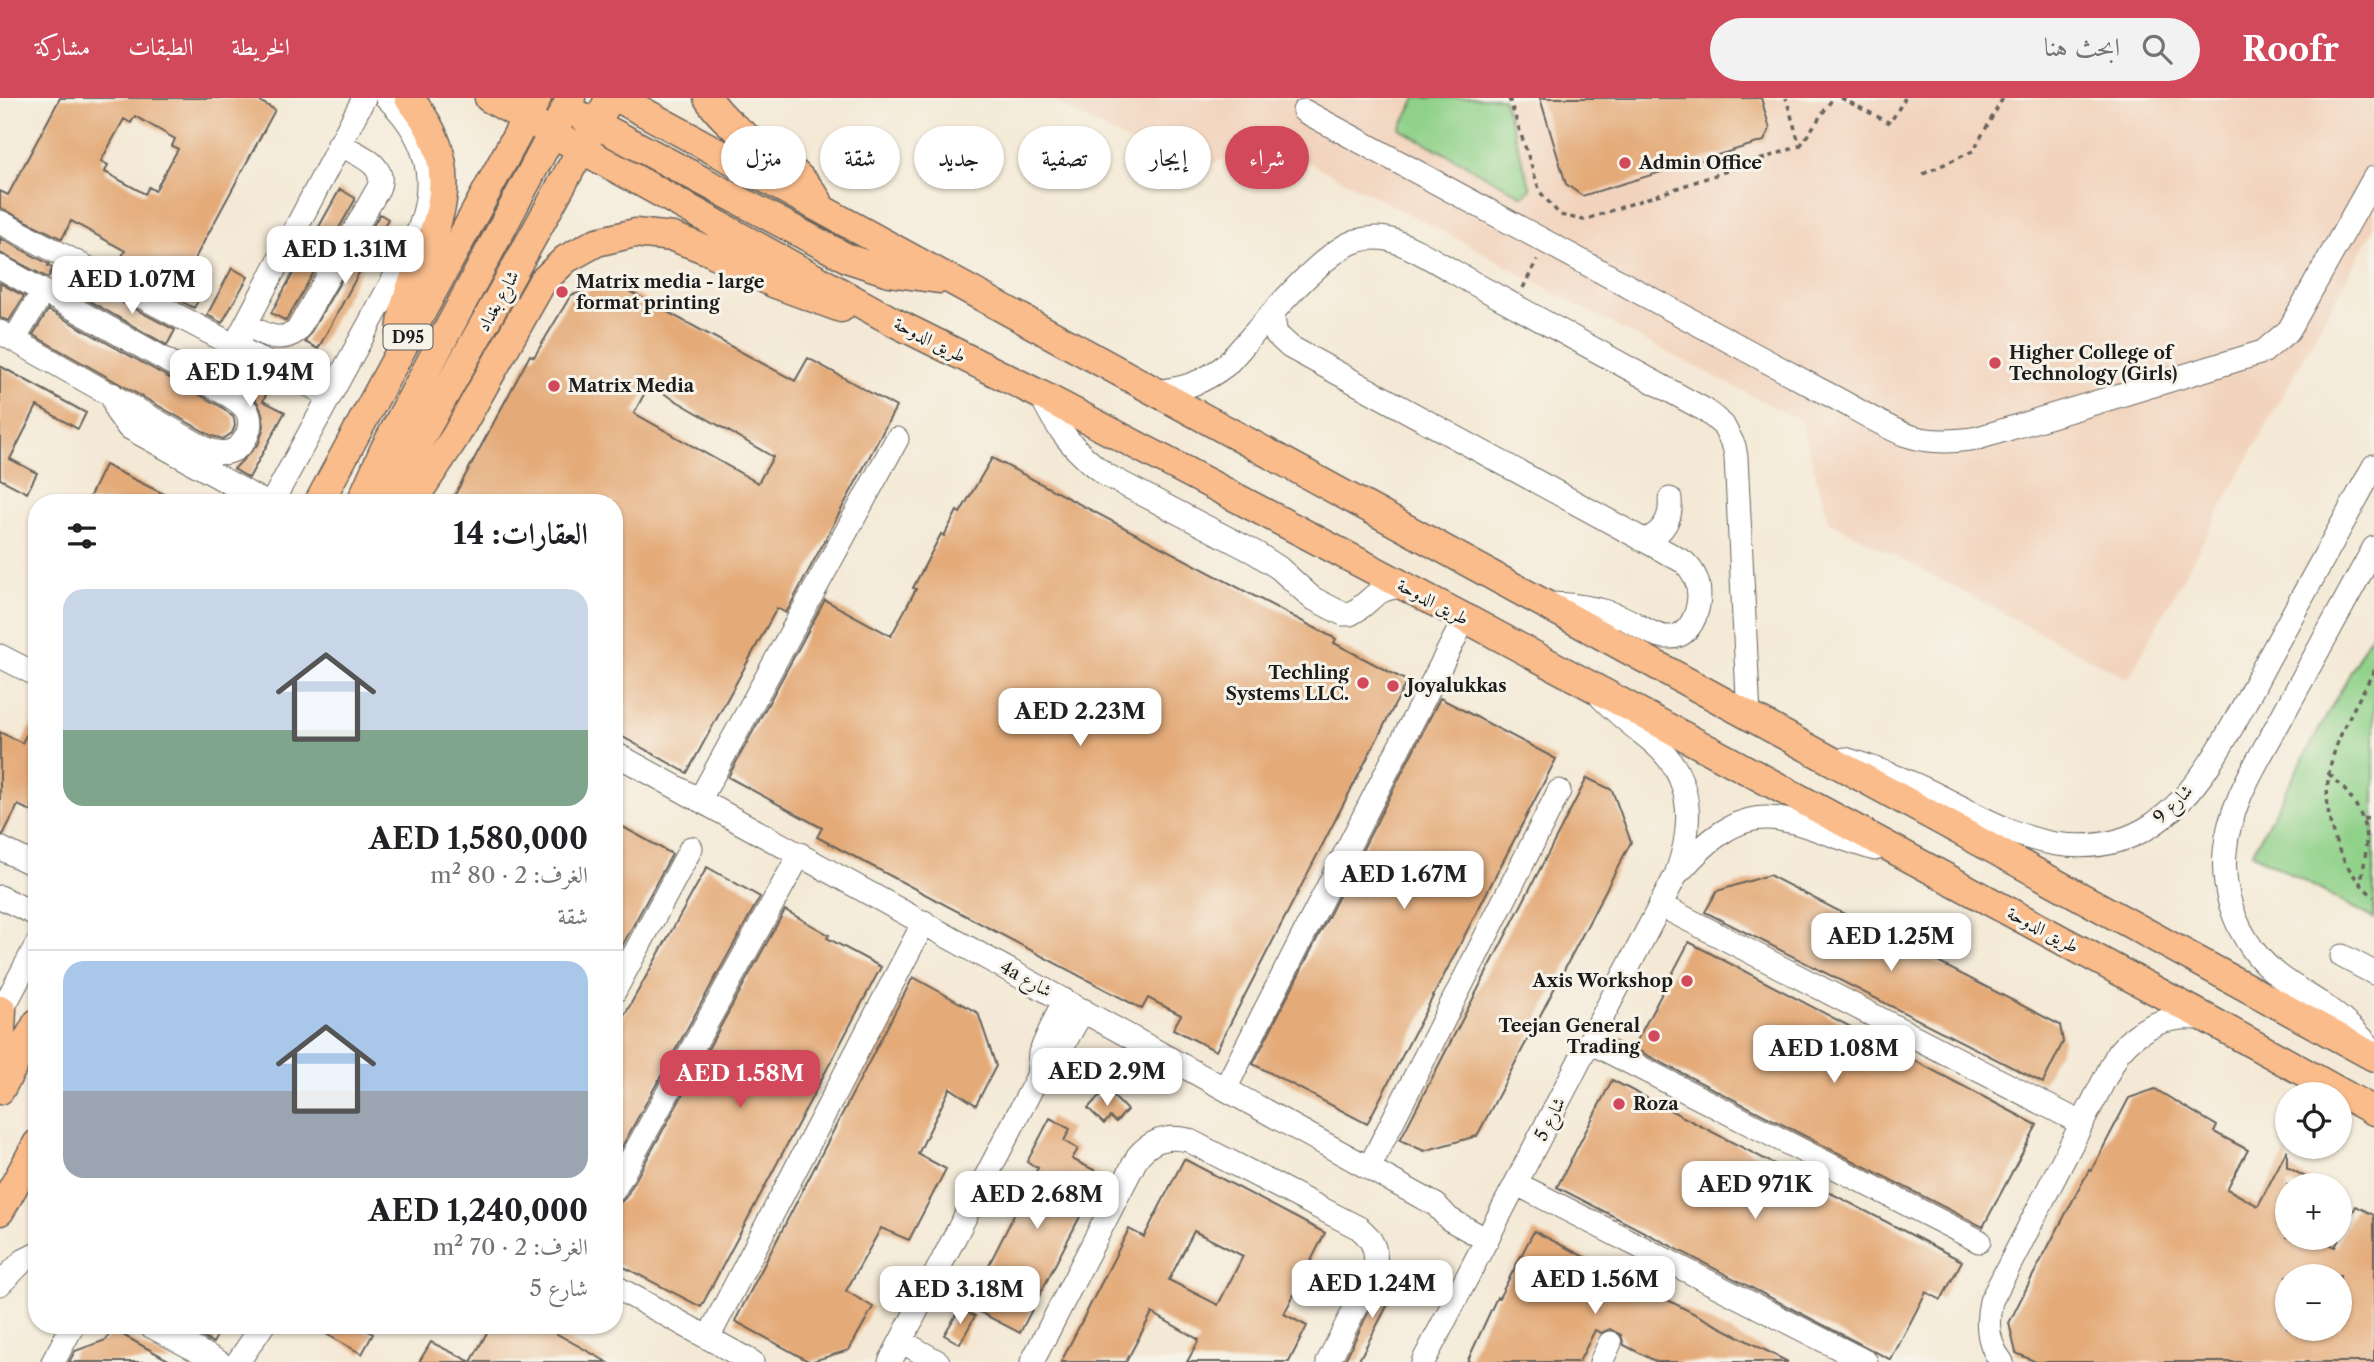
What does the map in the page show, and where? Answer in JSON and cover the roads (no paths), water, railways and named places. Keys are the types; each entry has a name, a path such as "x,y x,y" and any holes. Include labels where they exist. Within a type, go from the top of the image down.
{"main road":[{"path":"401,351 406,299 439,218 444,182 440,148 432,129 409,98"},
{"name":"طريق الدوحة","path":"489,98 531,108 552,134 894,322 1041,394 1465,618 2374,1111"},
{"name":"شارع بغداد","path":"389,494 610,98"},
{"path":"618,98 2374,1057"},
{"path":"708,98 734,129 794,172 823,209"},
{"path":"364,494 380,457 552,134 562,101 596,124 849,259 899,274 952,279"},
{"name":"D95","path":"323,494 531,108"},
{"path":"417,494 455,437 532,296 553,269 581,249 597,242 635,233 673,237 803,295 894,322"},
{"path":"0,1051 1,1012"},
{"path":"0,1090 28,1039"},
{"path":"0,1211 28,1160"}],"street":[{"path":"235,346 364,98"},
{"path":"276,494 416,237 428,202 428,169 424,152 412,129 387,98"},
{"path":"1304,111 1906,435 1931,440 1978,438 2263,352 2289,330 2374,178"},
{"path":"246,324 277,338 297,331 378,189 381,177 376,166 339,144"},
{"path":"0,222 330,396"},
{"path":"1156,391 1186,388 1213,375 1226,365 1272,314 1338,250 1371,237 1389,239 1514,305 1715,416 1729,435 1735,457 1749,717"},
{"path":"0,267 43,291 230,396 248,412 250,424 247,436 240,446 229,452 217,453 206,449 7,336 43,291"},
{"path":"1272,314 1276,334 1290,347 1647,540 1684,562 1699,584 1699,602 1694,619 1685,632 1678,636 1662,637 1601,610 1541,604"},
{"path":"112,394 117,412 128,427 249,494"},
{"path":"1041,394 1060,432 1073,448 1097,469 1268,560 1312,598 1343,614 1350,614 1374,594 1403,586"},
{"path":"700,799 897,439"},
{"name":"شارع 9","path":"1810,750 1897,777 2000,826 2036,840 2074,846 2095,846 2135,835 2169,811 2202,773 2241,709 2374,466"},
{"path":"1647,540 1664,527 1670,514 1670,499"},
{"path":"2374,548 2246,785 2230,825 2224,867 2236,922 2255,954 2283,979 2344,1022 2374,1052"},
{"path":"1225,1089 1465,618"},
{"path":"0,656 28,670"},
{"name":"شارع 5","path":"1423,1362 1517,1184 1684,855 1689,818 1684,786 1677,770 1667,756 1623,720 1594,689"},
{"name":"4a شارع","path":"623,757 1436,1205 1462,1210 1491,1233"},
{"path":"1369,1168 1559,791"},
{"name":"شارع 5","path":"1676,875 1727,829 1740,823 1768,817 1797,822 1854,843 1903,855"},
{"path":"0,848 28,862"},
{"path":"623,975 691,848"},
{"path":"623,1174 800,853"},
{"path":"0,897 28,911"},
{"path":"1660,905 2081,1122"},
{"path":"708,1338 924,922"},
{"path":"2342,957 2374,973"},
{"path":"1,1012 28,961"},
{"path":"890,1362 1038,1076 1040,1053 1074,1005"},
{"path":"2002,1362 1991,1345 1988,1331 1991,1301 2118,1053 2148,1026 2169,1019 2208,1019"},
{"path":"1590,1042 1979,1241"},
{"path":"1032,1362 1138,1156 1153,1143 1170,1138 1196,1144 1359,1228 1373,1242 1376,1262 1374,1272 1328,1362"},
{"path":"1517,1184 1866,1362"},
{"path":"0,1284 28,1258"},
{"path":"623,1291 752,1362"},
{"path":"53,1362 68,1334"},
{"path":"166,1334 219,1362"},
{"path":"238,1362 257,1334"},
{"path":"901,1341 937,1362"}],"place":[{"name":"Admin Office","path":"1625,163"},
{"name":"Matrix media - large format printing","path":"562,292"},
{"name":"Higher College of Technology (Girls)","path":"1995,363"},
{"name":"Matrix Media","path":"554,386"},
{"name":"Techling Systems LLC.","path":"1363,683"},
{"name":"Joyalukkas","path":"1393,686"},
{"name":"Axis Workshop","path":"1687,981"},
{"name":"Teejan General Trading","path":"1654,1036"},
{"name":"Roza","path":"1619,1104"}]}
